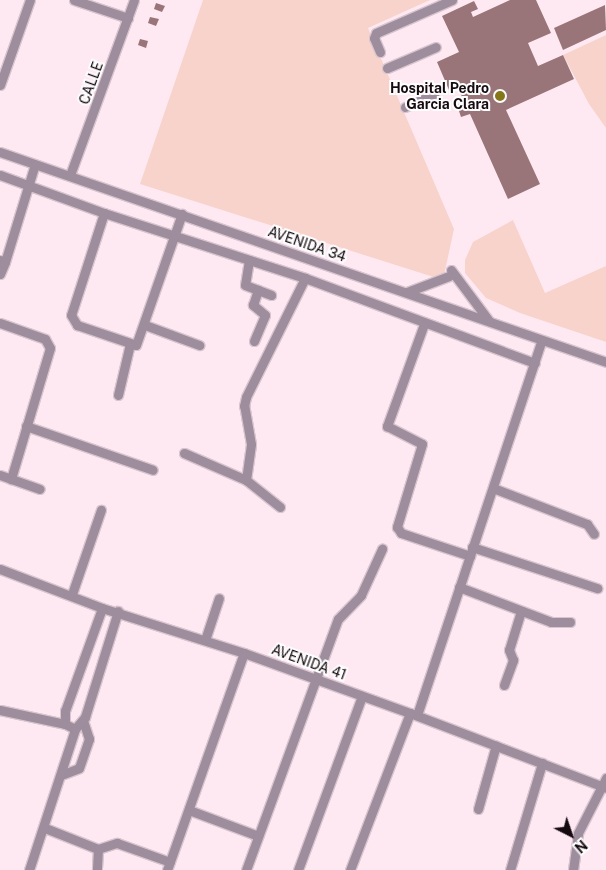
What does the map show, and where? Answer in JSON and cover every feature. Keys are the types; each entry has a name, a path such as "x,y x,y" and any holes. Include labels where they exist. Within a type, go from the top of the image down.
{"street":[{"path":"0,85 30,0"},
{"path":"74,0 128,18"},
{"name":"CALLE","path":"70,175 134,0"},
{"path":"380,52 374,38 376,33 452,0"},
{"path":"387,68 436,47"},
{"path":"405,107 434,94"},
{"name":"AVENIDA 34","path":"0,152 606,362"},
{"path":"0,274 2,261 35,164"},
{"path":"0,175 104,213 305,278 424,324 535,363"},
{"path":"104,213 71,315 77,325 130,344 139,344 182,214"},
{"path":"249,260 244,283 271,295"},
{"path":"407,292 450,273 490,322"},
{"path":"246,480 251,444 244,406 246,397 305,278"},
{"path":"254,341 265,315 253,305 258,290"},
{"path":"0,323 49,342 48,355 11,479"},
{"path":"424,324 387,426 422,444 397,527 401,534 597,588"},
{"path":"145,325 199,345"},
{"path":"350,870 414,714 493,488 542,340"},
{"path":"118,395 130,344"},
{"path":"26,426 153,470"},
{"path":"184,453 246,480 280,507"},
{"path":"0,475 40,489"},
{"path":"493,488 586,524 594,534"},
{"path":"72,594 101,510"},
{"path":"246,870 338,619 360,595 382,549"},
{"name":"AVENIDA 41","path":"0,569 72,594 102,608 118,611 244,653 604,784"},
{"path":"459,587 551,622 570,622"},
{"path":"205,640 219,598"},
{"path":"65,724 65,712 102,608"},
{"path":"29,870 45,828 75,729 83,721 118,611"},
{"path":"504,685 513,660 509,650 521,611"},
{"path":"45,828 98,849 117,843 168,866 244,653"},
{"path":"298,870 362,696"},
{"path":"0,710 47,722 65,724 75,729"},
{"path":"61,775 80,768 89,739 83,721"},
{"path":"478,809 496,745"},
{"path":"510,870 542,763"},
{"path":"572,870 578,833 604,784"},
{"path":"189,810 258,836"},
{"path":"97,870 98,849"}],"shaded area":[{"path":"203,0 430,0 368,28 454,229 443,280 140,184"},
{"path":"606,35 606,128 589,104 563,55"},
{"path":"513,220 545,293 606,266 606,342 520,313 486,298 465,273 465,260 473,242"}],"building":[{"name":"Hospital Pedro Garcia Clara","path":"510,0 536,0 551,33 528,43 538,66 563,55 574,79 506,110 540,184 508,199 470,114 461,117 458,104 464,101 457,86 449,90 437,62 459,52 442,16 474,1 478,9 471,12 473,17"},
{"path":"156,3 165,6 162,12 154,9"},
{"path":"605,5 606,30 563,50 554,28"},
{"path":"150,17 159,19 156,26 148,23"},
{"path":"140,39 148,41 146,48 138,45"}],"place":[{"name":"Hospital Pedro Garcia Clara","path":"500,96"}]}
